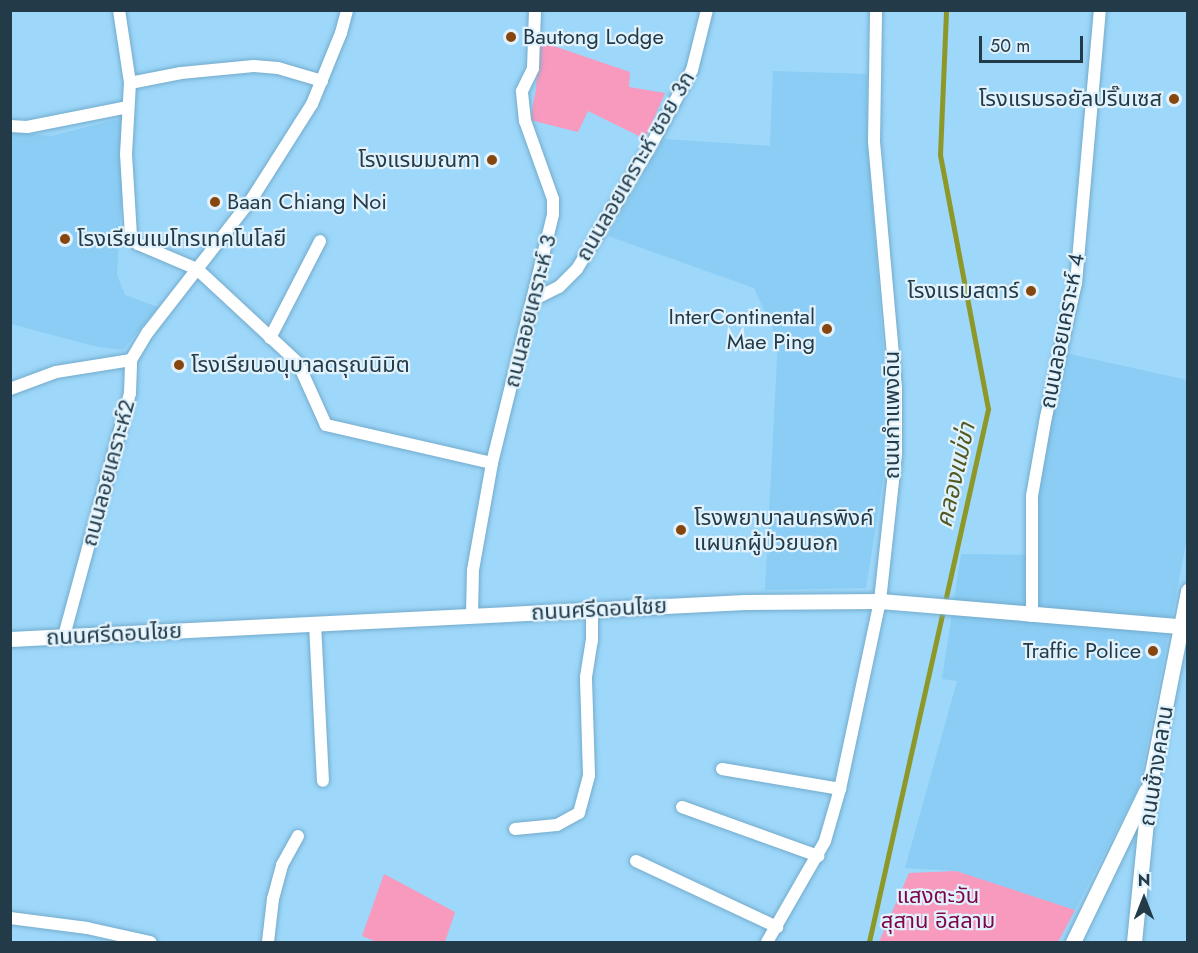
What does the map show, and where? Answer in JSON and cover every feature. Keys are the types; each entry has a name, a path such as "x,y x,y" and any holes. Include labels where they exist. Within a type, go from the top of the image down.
{"street":[{"path":"119,10 130,83 126,154 131,236 138,244 197,269 297,363 326,425 492,463"},
{"name":"ถนนลอยเคราะห์2","path":"64,636 130,393 131,360 148,332 253,197 312,104 341,33 347,10"},
{"name":"ถนนลอยเคราะห์ 3","path":"472,616 473,570 492,463 551,230 553,199 525,121 522,91 533,68 535,10"},
{"name":"ถนนลอยเคราะห์ ซอย 3ก","path":"533,300 560,286 577,269 648,151 692,70 707,10"},
{"name":"ถนนกำแพงดิน","path":"767,942 818,856 840,789 880,601 896,453 896,408 874,142 876,10"},
{"name":"ถนนลอยเคราะห์ 4","path":"1032,616 1032,496 1046,417 1076,283 1100,10"},
{"path":"130,83 181,73 254,66 278,68 322,81"},
{"path":"10,126 27,128 128,107"},
{"path":"270,338 320,241"},
{"path":"10,389 56,372 131,360"},
{"name":"ถนนช้างคลาน","path":"1134,942 1150,783 1184,627 1188,591"},
{"name":"ถนนศรีดอนไชย","path":"10,639 745,602 880,601 1032,616 1184,627"},
{"path":"515,829 557,825 579,813 590,775 586,677 592,641 592,610"},
{"path":"315,624 323,781"},
{"path":"722,769 840,789"},
{"path":"1074,942 1150,783"},
{"path":"682,807 818,856"},
{"path":"268,942 273,898 282,865 298,836"},
{"path":"636,861 777,927"},
{"path":"10,918 96,929 150,942"}],"shaded area":[{"name":"InterContinental Mae Ping","path":"773,71 867,74 867,133 886,389 887,455 866,588 765,590 778,341 754,288 608,236 664,139 770,146"},
{"name":"โรงเรียนเมโทรเทคโนโลยี","path":"122,118 123,177 117,275 125,295 158,307 123,350 98,347 11,324 10,132 52,136"},
{"path":"1065,353 1187,380 1187,538 1139,786 1075,910 956,871 905,868 957,681 942,679 961,554 1034,555 1037,493"}],"green space":[{"path":"539,41 630,72 629,87 665,93 645,139 588,111 578,132 530,120 536,89"},
{"name":"แสงตะวัน สุสาน อิสลาม","path":"956,871 1075,910 1058,942 879,942 909,873"},
{"path":"384,874 455,912 445,942 377,942 362,936"}],"waterway":[{"name":"คลองแม่ข่า","path":"869,942 988,409 940,155 946,10"}],"place":[{"name":"Bautong Lodge","path":"511,37"},
{"name":"โรงแรมรอยัลปริ๊นเซส","path":"1174,99"},
{"name":"โรงแรมมณฑา","path":"492,160"},
{"name":"Baan Chiang Noi","path":"215,202"},
{"name":"โรงเรียนเมโทรเทคโนโลยี","path":"65,239"},
{"name":"โรงแรมสตาร์","path":"1031,291"},
{"name":"InterContinental Mae Ping","path":"827,329"},
{"name":"โรงเรียนอนุบาลดรุณนิมิต","path":"179,365"},
{"name":"โรงพยาบาลนครพิงค์ แผนกผู้ป่วยนอก","path":"681,530"},
{"name":"Traffic Police","path":"1153,651"}]}
